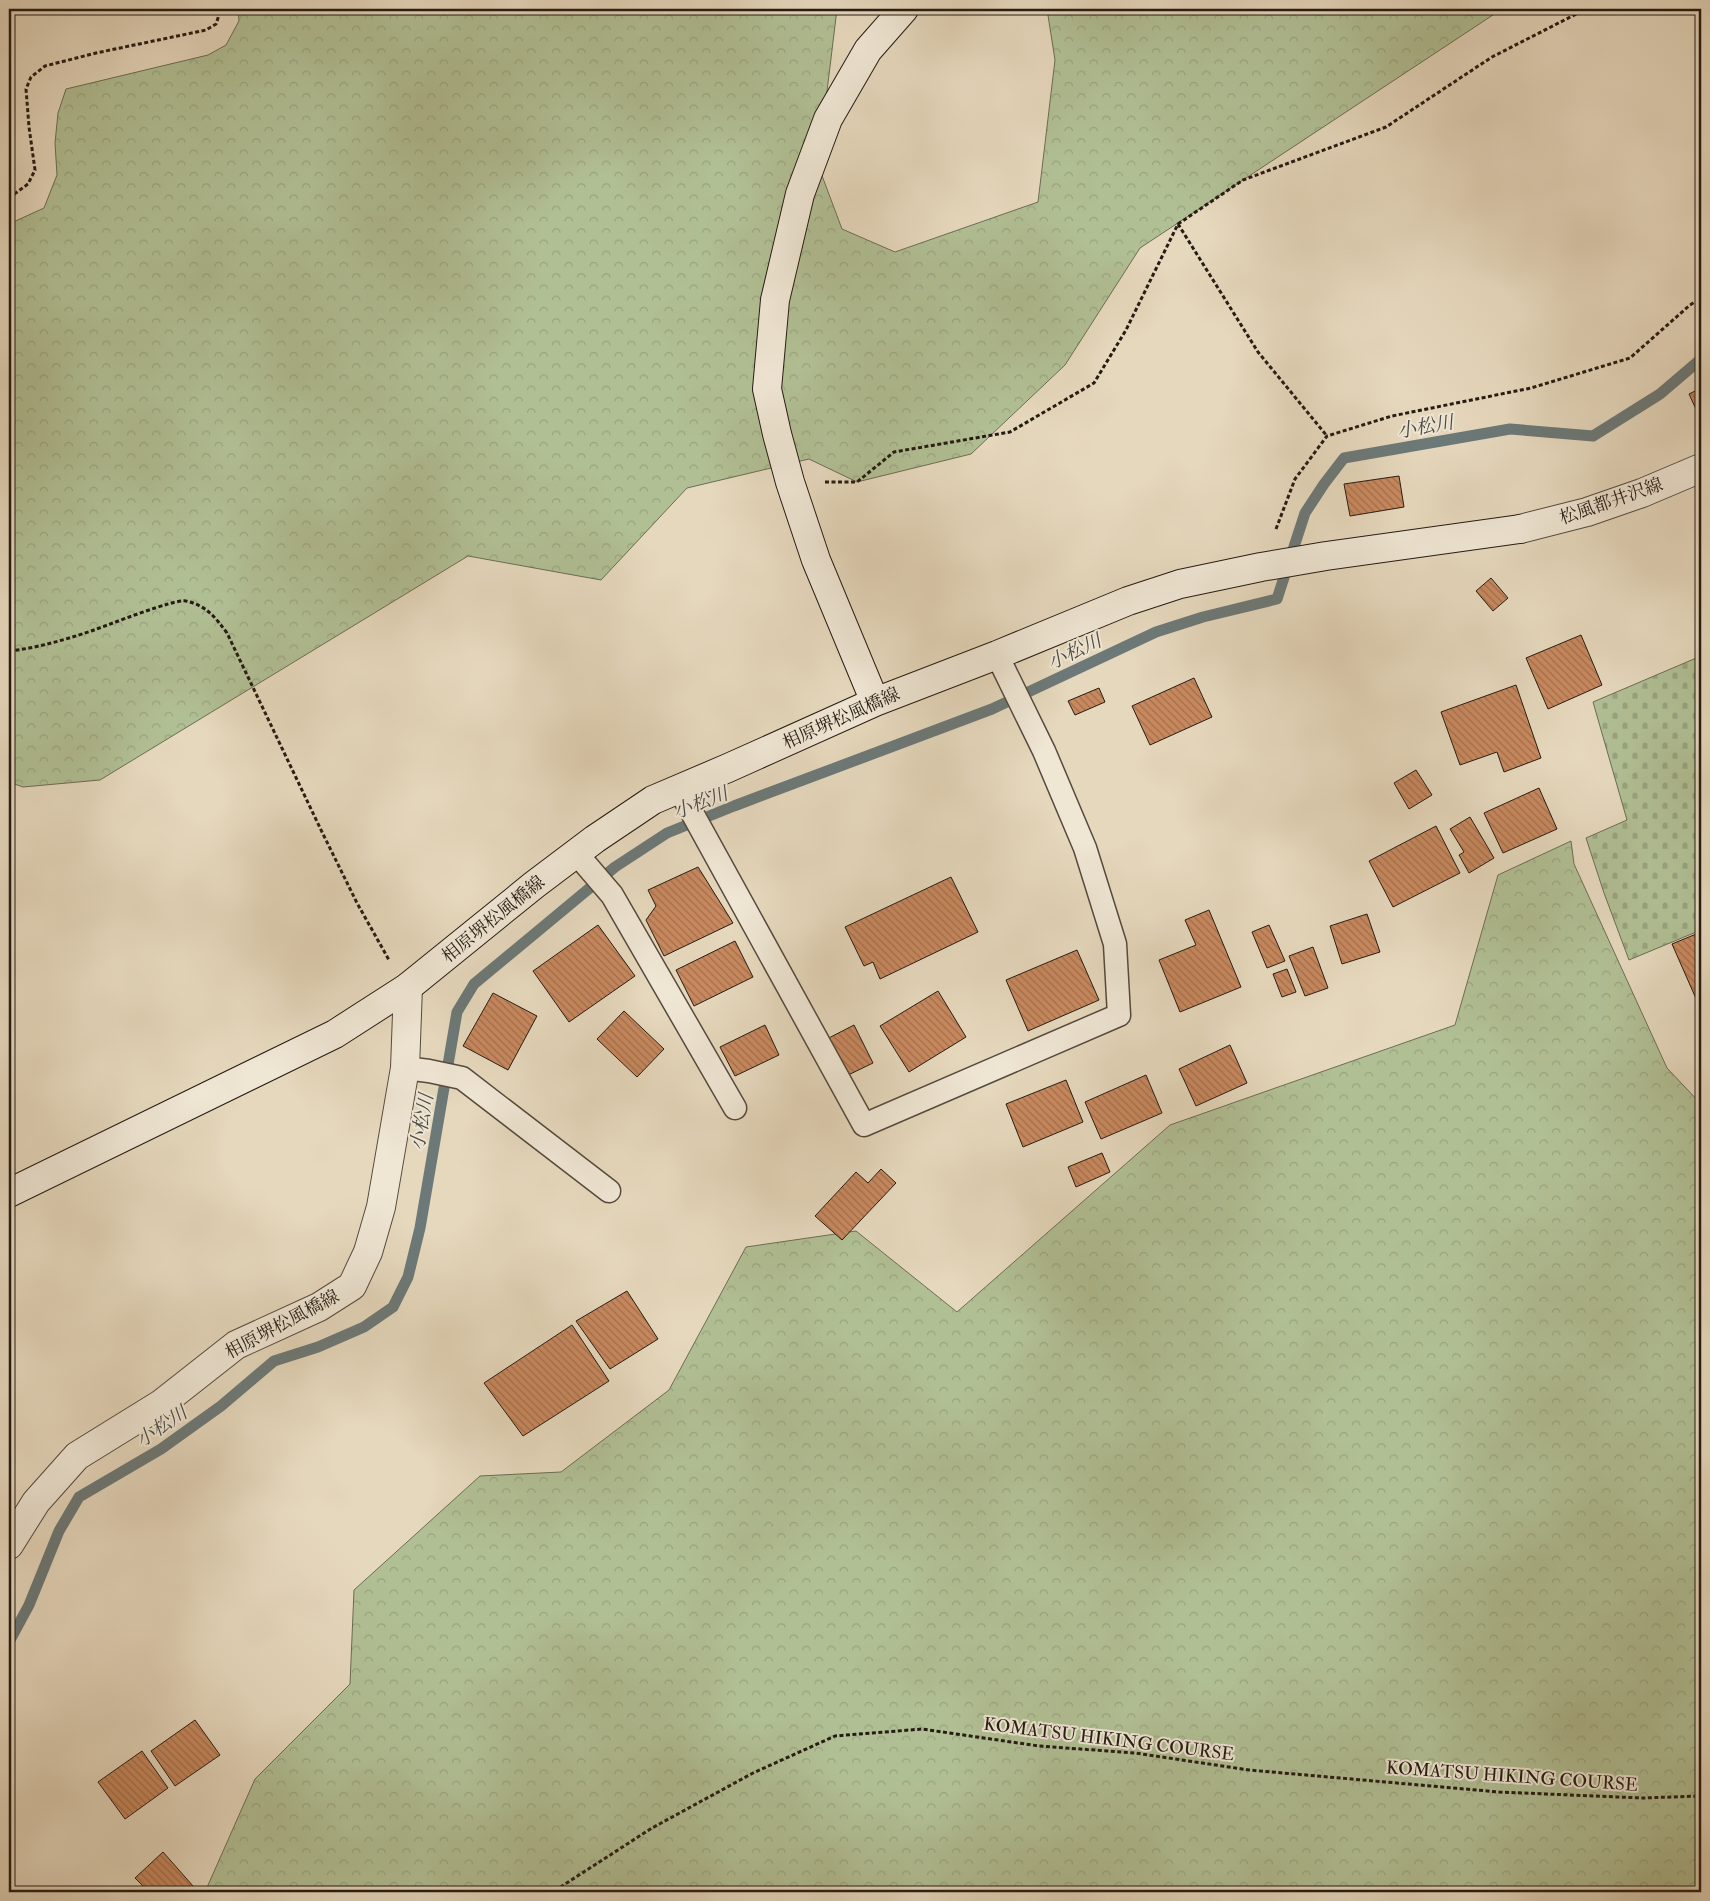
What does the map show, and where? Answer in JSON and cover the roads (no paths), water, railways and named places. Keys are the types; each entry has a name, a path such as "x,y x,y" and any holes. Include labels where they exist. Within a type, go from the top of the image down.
{"street":[{"path":"875,702 816,560 790,482 777,434 768,389 775,300 800,194 828,119 868,50 904,9"},
{"name":"松風都井沢線","path":"1326,556 1520,529 1587,512 1642,493 1701,468"},
{"name":"相原堺松風橋線","path":"9,1545 36,1502 77,1456 161,1404 236,1345 319,1307 352,1286 368,1252 417,1069 408,987 534,885 585,863 653,800 875,702 997,655 1128,601 1180,584 1326,556"},
{"path":"9,1193 335,1034 408,987"}],"lane":[{"path":"679,788 864,1125 1119,1015 1115,944 1085,848 1044,751 997,655"},
{"path":"585,863 612,895 735,1108"},
{"path":"417,1069 462,1078 609,1191"}],"waterway":[{"name":"小松川","path":"9,1642 29,1605 59,1531 79,1497 161,1449 221,1406 274,1361 318,1347 364,1327 393,1307 408,1277 420,1228 457,1012 474,984 615,867 667,833 992,709 1156,632 1203,617 1277,599 1305,513 1344,458 1510,429 1593,436 1660,394 1701,359"}]}
